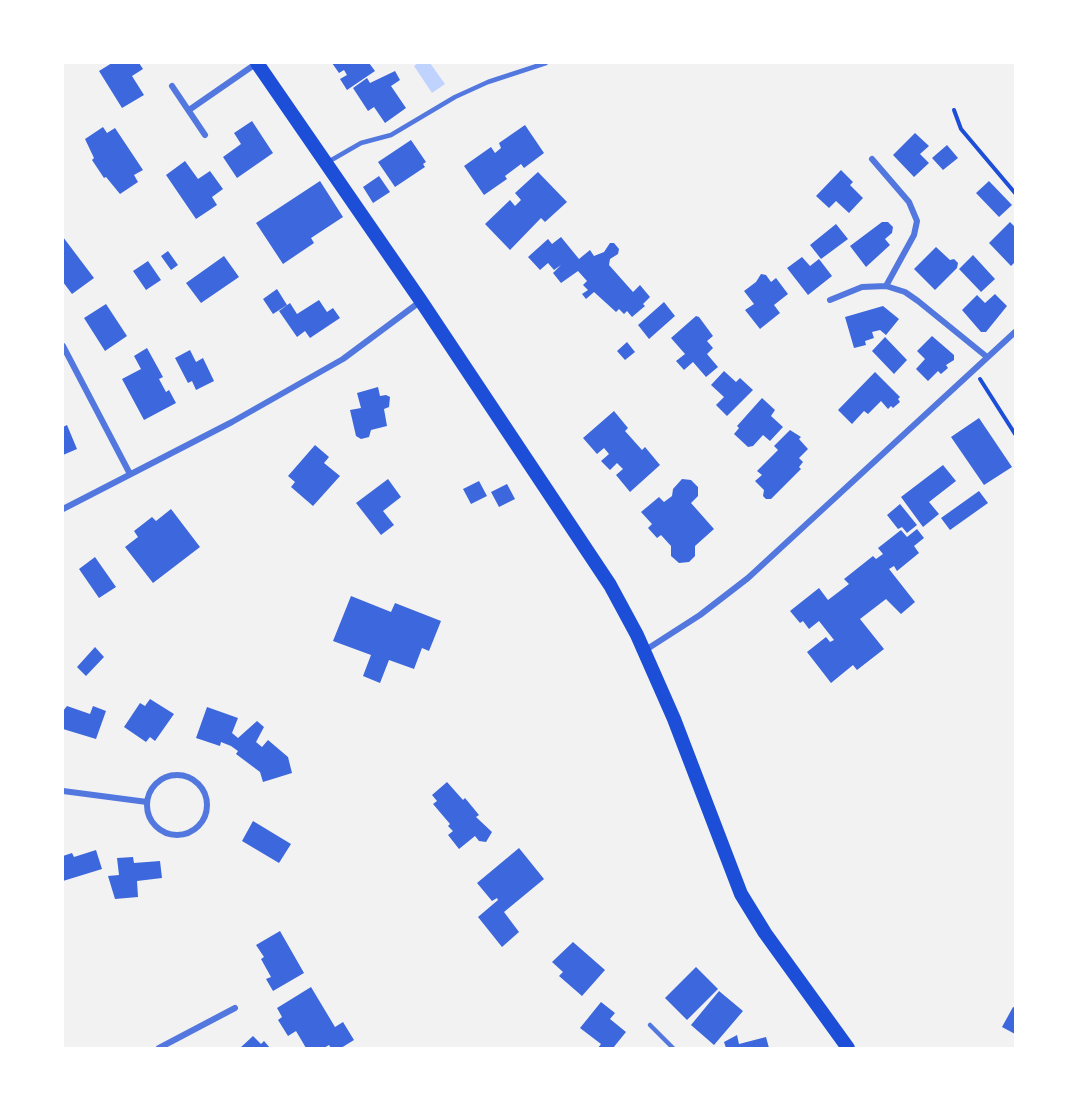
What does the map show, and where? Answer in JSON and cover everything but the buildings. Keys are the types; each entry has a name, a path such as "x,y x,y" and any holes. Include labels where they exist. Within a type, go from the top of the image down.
{"highway":[{"path":"257,63 421,301 584,543 621,603 674,719 741,894 765,933 848,1048"}],"street":[{"path":"189,110 257,63"},
{"path":"172,86 205,135"},
{"path":"872,159 909,202 917,221 914,235 886,286"},
{"path":"830,300 862,287 886,286 905,292 987,357"},
{"path":"63,509 232,422 343,359 421,301"},
{"path":"644,651 700,615 748,578 1015,332"},
{"path":"63,346 130,474"},
{"path":"173,775 192,778 200,785 208,803 203,822 187,834 177,836 158,829 152,822 147,802 155,784 173,775"},
{"path":"63,791 147,802"},
{"path":"159,1048 235,1008"}],"lane":[{"path":"326,164 361,143 391,135 477,86 546,63"},
{"path":"650,1025 673,1048"}],"path":[{"path":"954,110 961,129 1015,193"},
{"path":"974,369 1015,434"}],"water":[{"path":"418,63 430,63 445,84 432,93 414,66"}]}
